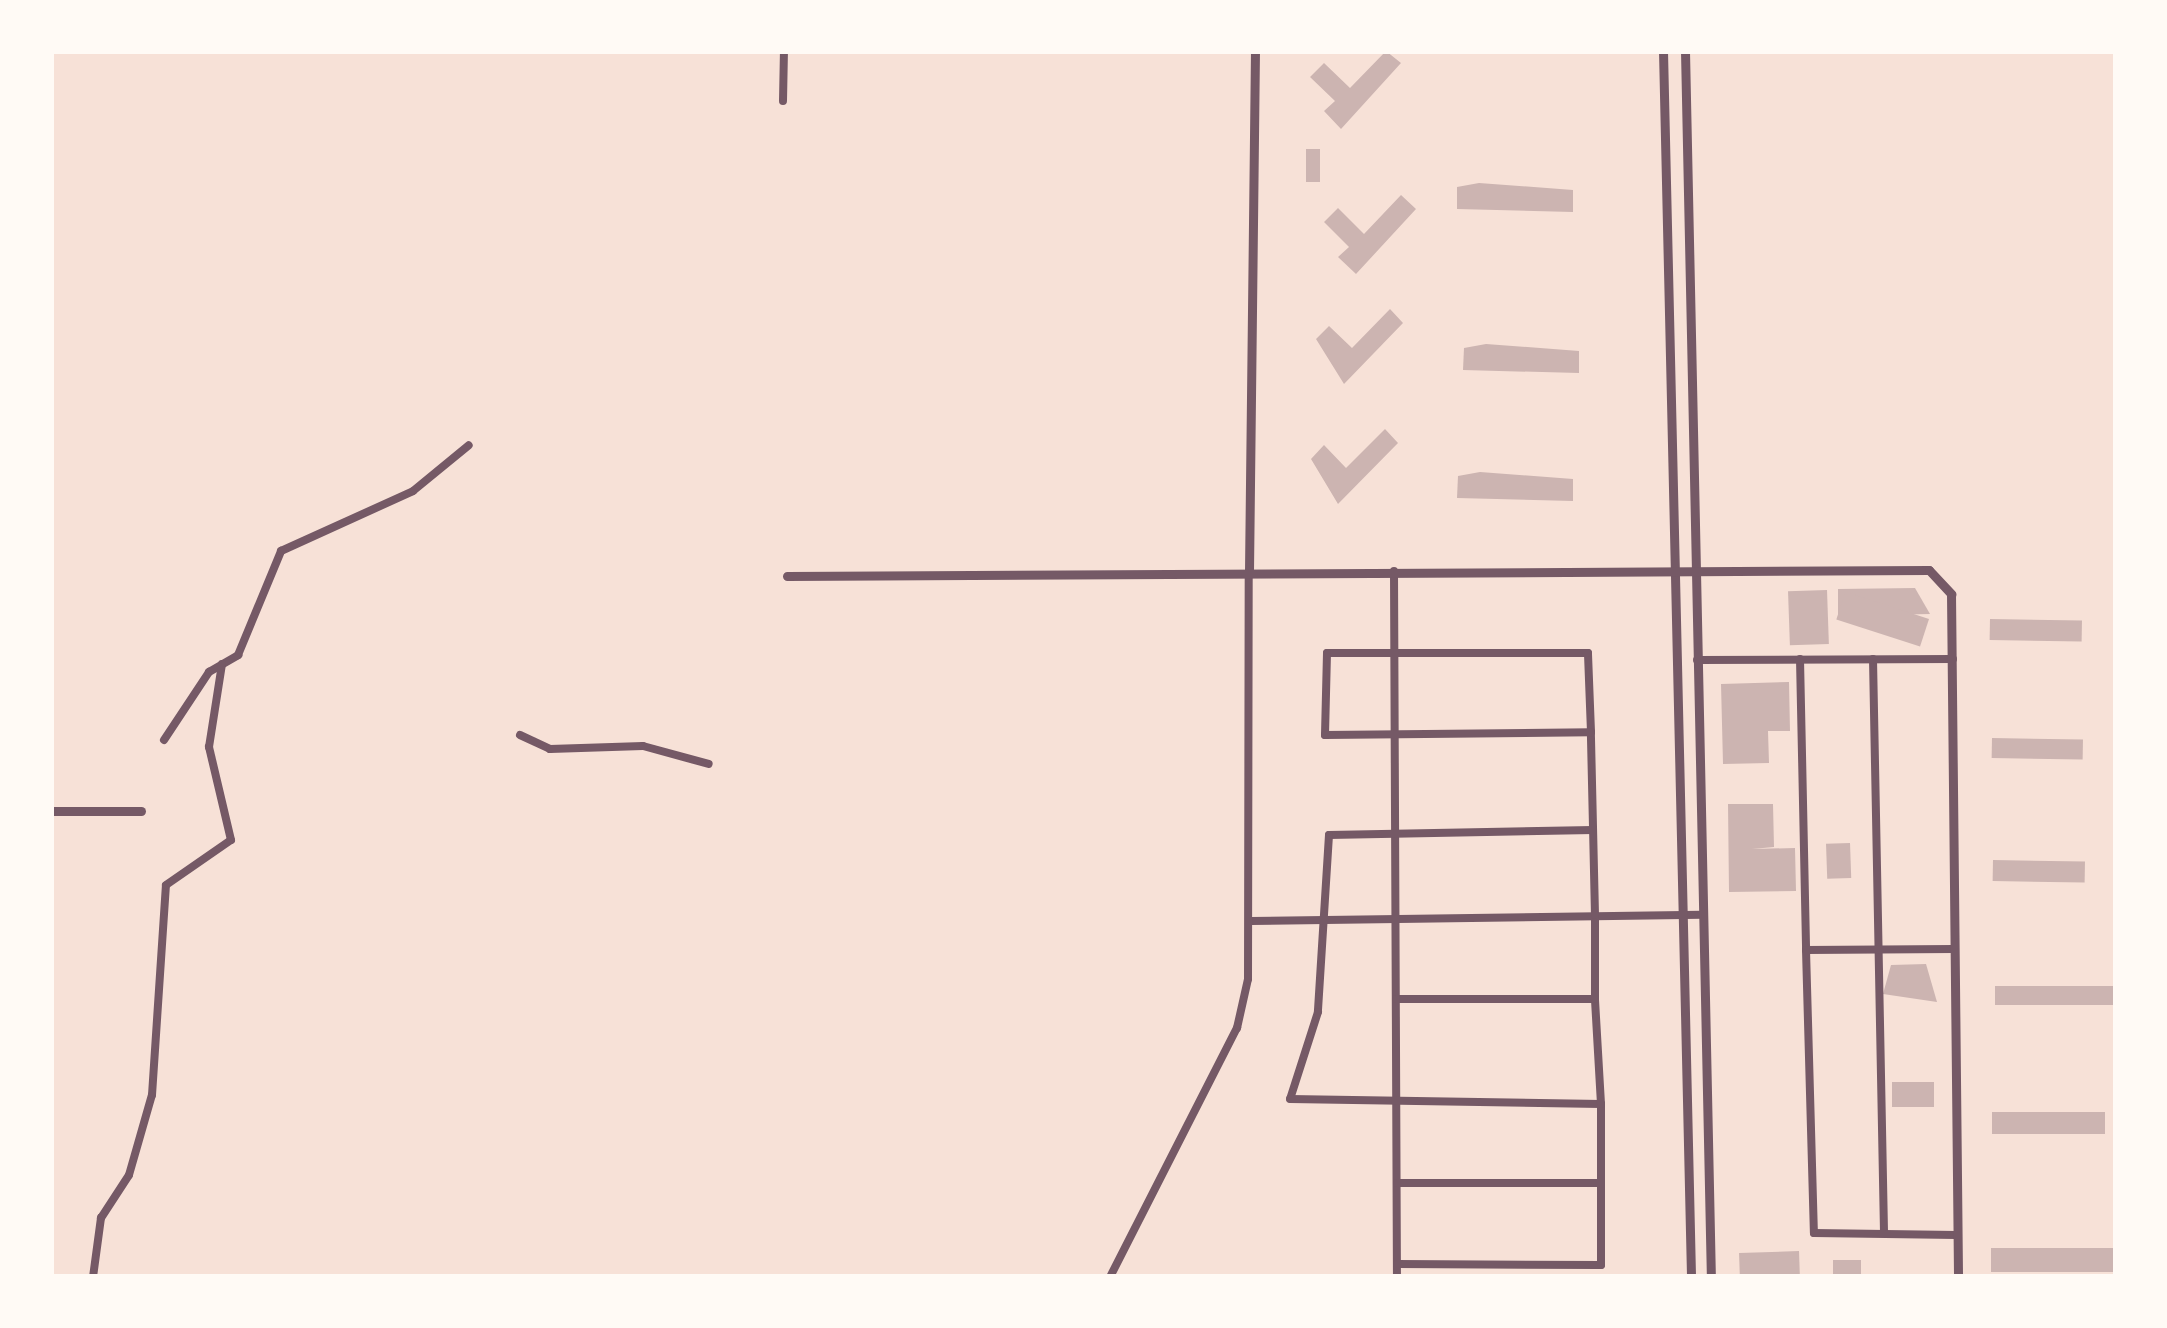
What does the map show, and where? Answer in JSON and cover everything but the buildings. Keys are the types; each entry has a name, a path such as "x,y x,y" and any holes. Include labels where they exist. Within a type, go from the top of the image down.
{"street":[{"path":"783,101 784,51"},
{"path":"1110,1277 1237,1028 1250,922 1255,51"},
{"path":"1663,51 1691,1277"},
{"path":"1685,51 1711,1277"},
{"path":"164,740 222,664 238,655 292,540 412,491 470,446"},
{"path":"1394,569 1397,1277"},
{"path":"788,576 1394,569 1673,574 1929,570 1951,594 1958,1277"},
{"path":"1397,1264 1601,1265 1601,1104 1595,999 1595,915 1591,732 1588,653 1327,653 1325,735 1591,732"},
{"path":"1800,659 1814,1233 1956,1235"},
{"path":"1873,659 1884,1232"},
{"path":"1697,660 1953,659"},
{"path":"93,1277 101,1218 129,1175 152,1095 166,885 231,840 209,747 222,664"},
{"path":"520,735 550,749 643,746 709,764"},
{"path":"51,811 141,811"},
{"path":"1593,830 1329,835 1330,918 1291,1099 1601,1104"},
{"path":"1250,922 1396,916 1702,915"},
{"path":"1806,950 1954,950"},
{"path":"1396,999 1595,999"},
{"path":"1397,1184 1600,1184"}]}
